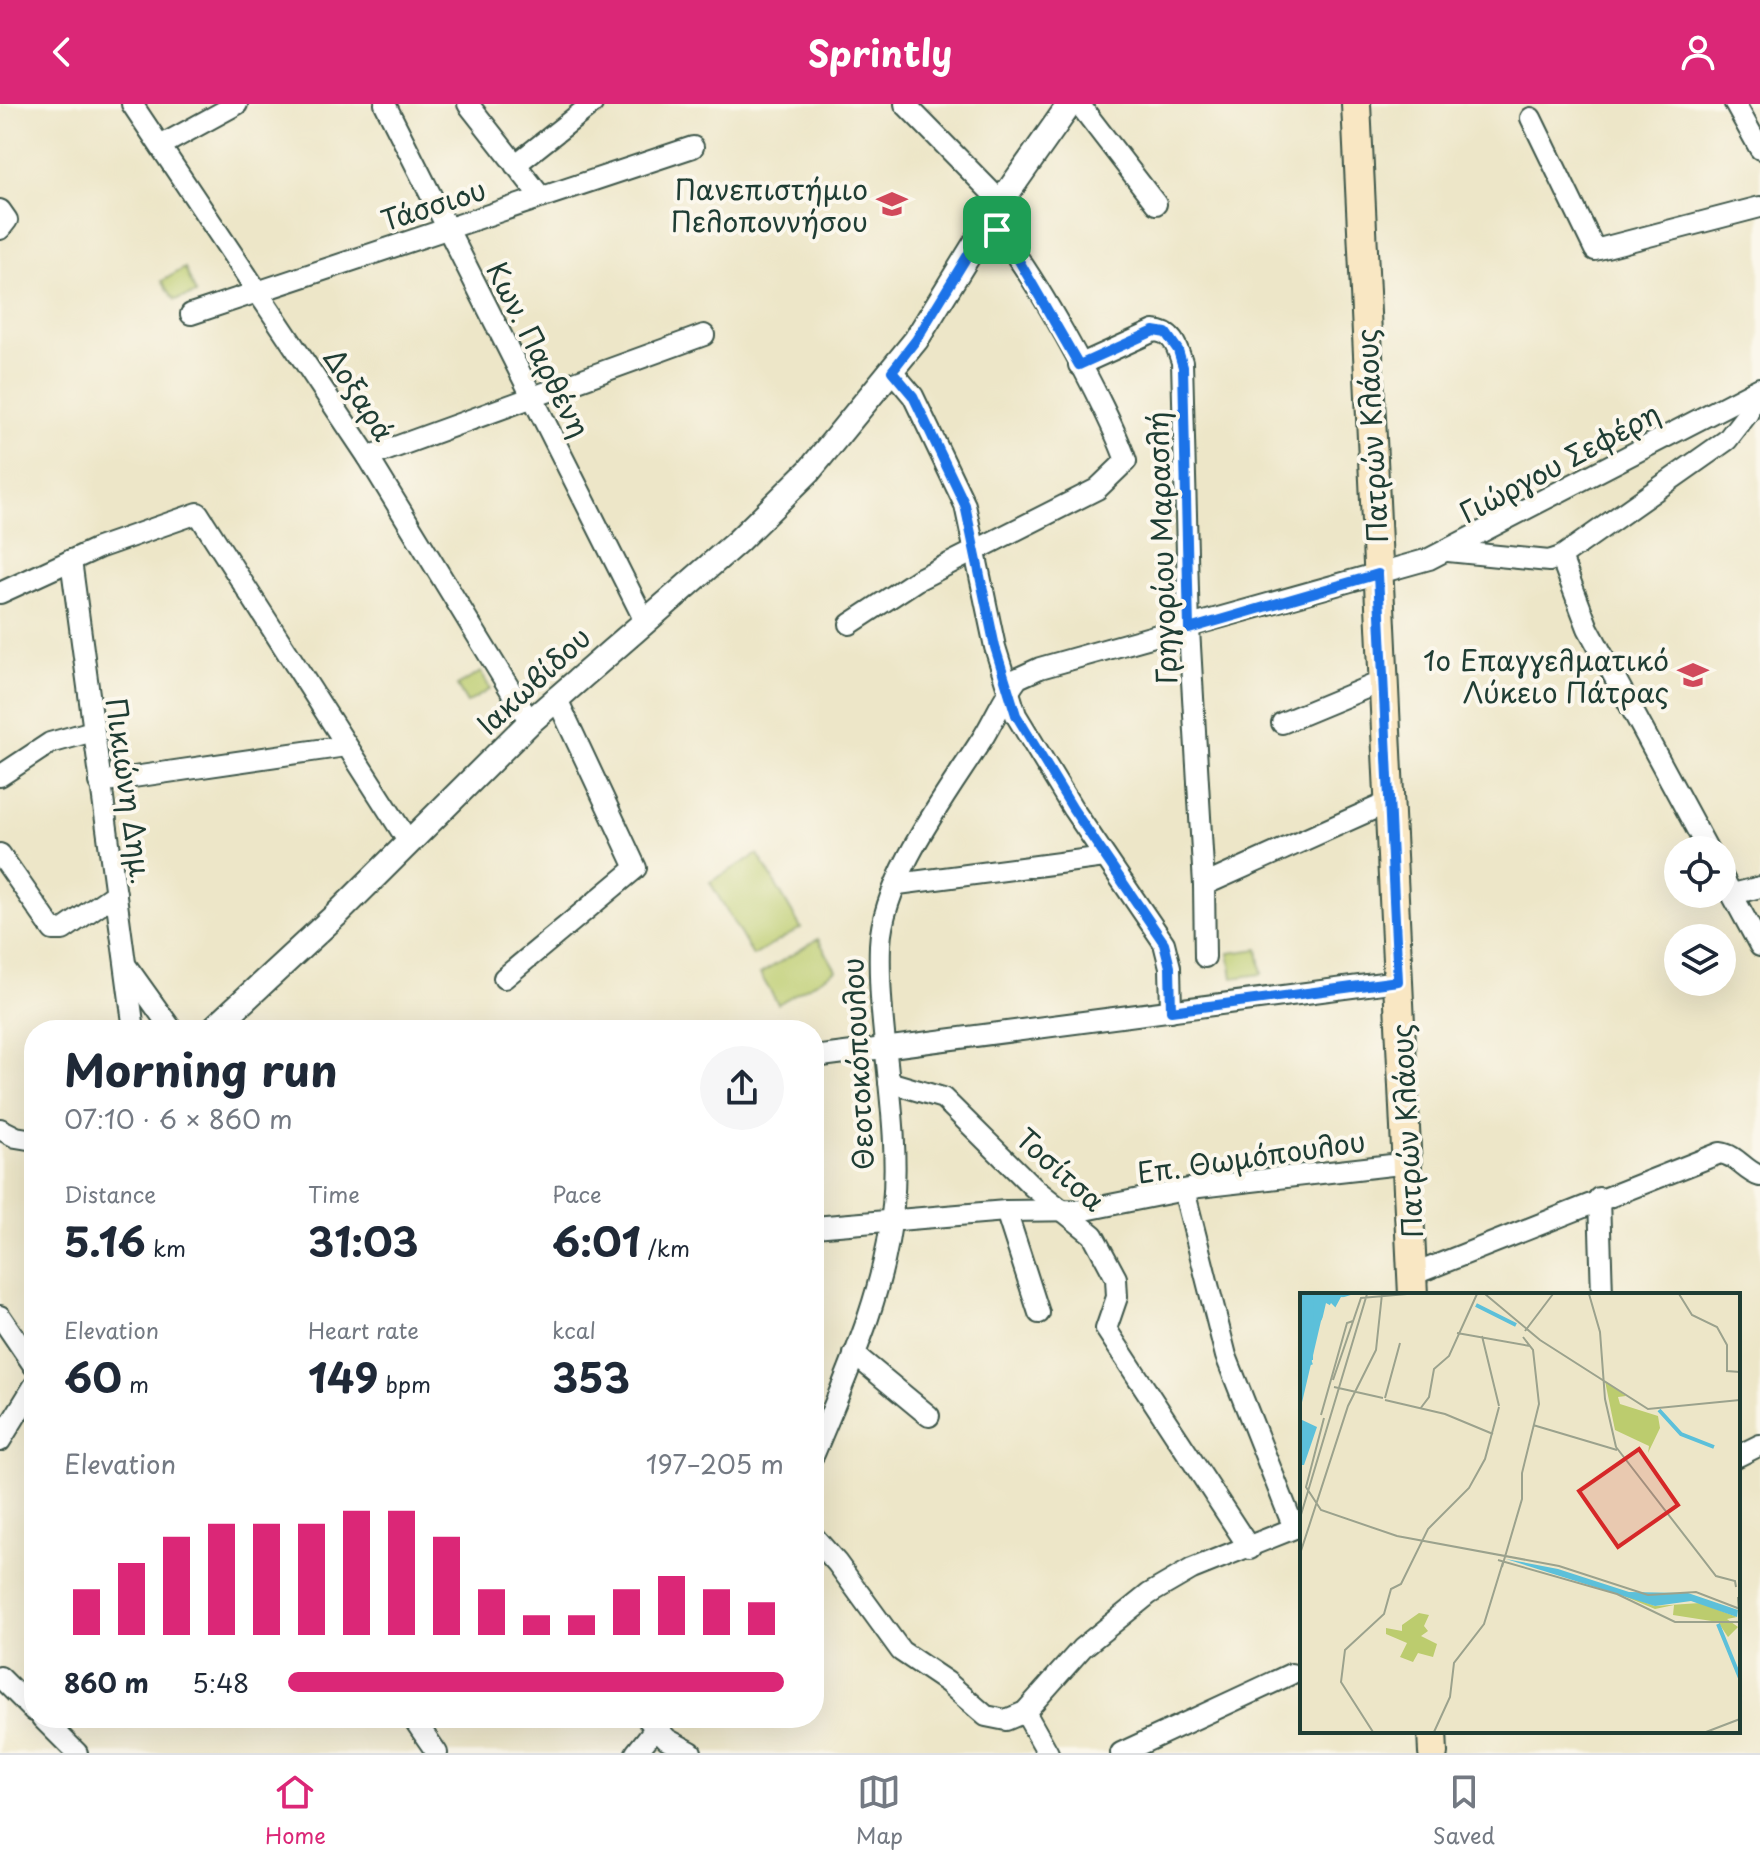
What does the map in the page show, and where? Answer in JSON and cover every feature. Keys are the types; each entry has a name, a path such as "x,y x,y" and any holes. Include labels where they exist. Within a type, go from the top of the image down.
{"main road":[{"name":"Πατρών Κλάους","path":"1356,104 1409,1163 1412,1285"},
{"path":"1432,1733 1433,1753"}],"street":[{"name":"Δοξαρά","path":"132,104 368,457 530,722"},
{"path":"162,145 237,104"},
{"name":"Κων. Παρθένη","path":"385,104 644,619"},
{"path":"468,104 541,197"},
{"path":"515,165 592,104"},
{"path":"850,624 917,580 1097,489 1126,461 1079,365 1007,240 995,212 905,104"},
{"path":"1070,104 995,212 916,340 892,371 913,396 961,494 1007,691 1024,731 1164,943 1170,967 1171,1011"},
{"path":"1079,104 1156,204"},
{"path":"1735,104 1760,149"},
{"path":"1531,118 1592,249 1602,250 1760,207"},
{"name":"Τάσσιου","path":"191,314 693,147"},
{"name":"Γρηγορίου Μαρασλή","path":"1079,365 1154,331 1166,333 1178,350 1183,367 1189,629 1204,885 1205,957"},
{"path":"368,457 531,395 704,335"},
{"name":"Ιακωβίδου","path":"223,1020 336,915 556,697 778,504 892,371"},
{"path":"1448,551 1549,561 1561,557 1727,440 1748,413 1756,390"},
{"name":"Γιώργου Σεφέρη","path":"1007,691 1029,672 1189,629 1448,551 1756,390"},
{"path":"0,593 71,560 198,513 408,841"},
{"path":"1561,557 1588,628 1700,836"},
{"name":"Πικιώνη Δημ.","path":"71,560 133,1020"},
{"path":"1282,723 1383,681"},
{"name":"Θεοτοκόπουλου","path":"824,1429 878,1286 891,1219 894,1167 880,942 888,901 908,860 993,722 1007,691"},
{"path":"504,978 636,868 556,697"},
{"path":"0,776 50,743 93,731"},
{"path":"99,782 346,746"},
{"path":"1204,885 1389,802"},
{"path":"0,854 53,930 63,930 116,893"},
{"path":"898,884 1105,857"},
{"path":"1736,893 1760,887"},
{"path":"1736,900 1760,946"},
{"path":"125,964 165,1020"},
{"path":"824,1056 1398,981"},
{"name":"Τοσίτσα","path":"889,1082 928,1091 949,1103 1033,1187 1093,1235 1116,1278 1117,1297 1106,1329 1250,1549"},
{"path":"0,1129 24,1138"},
{"path":"1412,1285 1599,1198 1720,1153 1733,1157 1746,1170 1760,1176"},
{"name":"Επ. Θωμόπουλου","path":"824,1226 1006,1211 1094,1209 1184,1190 1409,1163"},
{"path":"824,1548 848,1576 901,1651 990,1718 1006,1720 1025,1712 1073,1657 1126,1611 1192,1569 1250,1549 1298,1527 1226,1356 1184,1190"},
{"path":"1599,1198 1602,1293"},
{"path":"1006,1211 1039,1313"},
{"path":"0,1316 24,1351"},
{"path":"854,1354 929,1416"},
{"path":"0,1441 24,1402"},
{"path":"1740,1455 1760,1445"},
{"path":"1121,1753 1291,1674"},
{"path":"0,1677 24,1701"},
{"path":"1025,1712 1048,1753"},
{"path":"52,1728 77,1753"},
{"path":"420,1728 437,1753"},
{"path":"636,1753 651,1728"},
{"path":"662,1728 691,1752"}],"green space":[{"path":"185,268 196,294 175,300 162,281"},
{"path":"481,672 490,689 467,703 457,686"},
{"path":"758,854 801,928 753,956 710,882"},
{"path":"818,939 836,970 778,1004 760,974"},
{"path":"1258,949 1262,974 1233,978 1229,953"}],"place":[{"name":"Πανεπιστήμιο Πελοποννήσου","path":"892,204"},
{"name":"1o Επαγγελματικό Λύκειο Πάτρας","path":"1693,675"}],"route":[{"path":"988,222 997,230 1007,240 1079,365 1154,331 1166,333 1178,350 1183,367 1189,629 1378,574 1398,981 1171,1011 1170,967 1164,943 1073,809 1014,710 995,647 965,505 913,396 892,371 916,340 988,222"}]}
